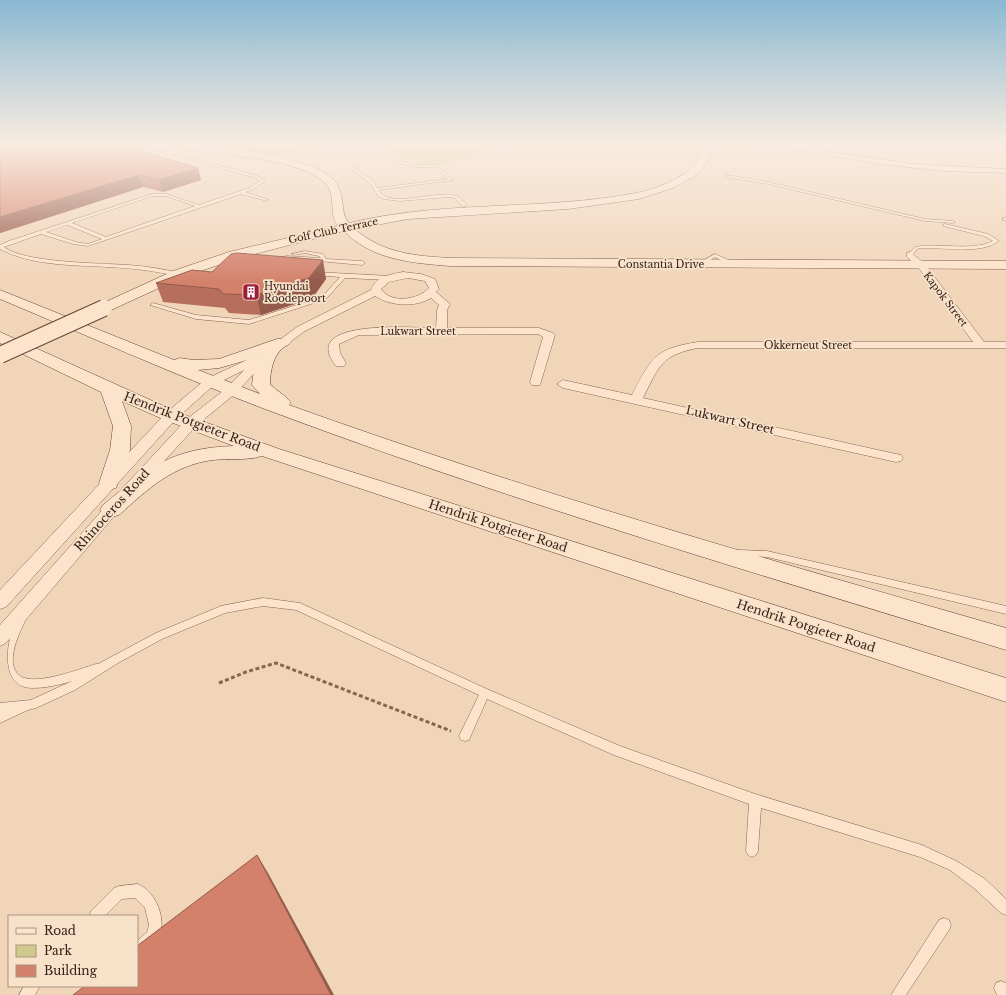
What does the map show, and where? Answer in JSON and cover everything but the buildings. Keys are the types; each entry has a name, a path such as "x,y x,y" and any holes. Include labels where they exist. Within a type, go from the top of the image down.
{"street":[{"path":"334,189 341,218"},
{"name":"Golf Club Terrace","path":"356,220 425,206 578,199 639,189"},
{"name":"Golf Club Terrace","path":"0,356 100,305 162,271 247,241 341,218 356,220 568,206 639,196 659,189"},
{"path":"451,213 464,205 478,211"},
{"name":"Golf Club Terrace","path":"0,345 178,274 234,255 288,240 341,218"},
{"name":"Constantia Drive","path":"341,218 356,220 367,232 391,242 454,253 1006,256"},
{"name":"Constantia Drive","path":"341,218 372,247 413,257 460,262 734,265 1006,265"},
{"path":"288,240 343,242 372,247"},
{"name":"Kapok Street","path":"910,255 921,265 981,345"},
{"path":"156,358 189,366 217,364 274,348 302,329 378,288 390,278 408,275 425,278 434,284 434,288 431,293 417,299 408,301 389,300 339,310"},
{"path":"378,288 382,297 389,300"},
{"path":"431,293 445,304 442,310 441,331"},
{"path":"0,294 156,358 210,382 303,416 714,552 1006,639"},
{"path":"417,299 439,305 442,310"},
{"name":"Lukwart Street","path":"340,363 335,358 332,351 334,342 351,334 369,331 539,331 549,335 536,382"},
{"name":"Hendrik Potgieter Road","path":"0,337 109,390 171,416 192,422 272,452 1006,690"},
{"name":"Okkerneut Street","path":"636,400 657,363 666,353 681,348 698,345 1006,345"},
{"path":"274,348 262,368 261,385 270,395 303,416"},
{"name":"Rhinoceros Road","path":"0,602 171,416 210,382 274,348"},
{"name":"Rhinoceros Road","path":"0,638 111,510 192,422 232,390 274,348"},
{"name":"Lukwart Street","path":"564,384 896,458"},
{"path":"109,390 122,426 120,450 109,483"},
{"path":"111,510 151,476 178,461 192,457 227,452 272,452"}],"lane":[{"path":"41,232 81,245 88,245 248,189"},
{"path":"376,189 379,195 391,200 448,196 456,197 464,205"},
{"path":"795,189 986,235 997,241 988,245 977,246 921,247 915,248 910,255"},
{"path":"240,192 267,200"},
{"path":"178,274 162,271 50,261 17,255 2,248 7,244 67,223 158,194 198,206"},
{"path":"925,220 953,222"},
{"path":"67,223 107,239"},
{"path":"698,264 715,255 734,265"},
{"path":"270,263 286,257 362,263"},
{"path":"307,273 364,278 390,278"},
{"path":"153,305 196,317 249,322 324,298 344,276"},
{"path":"364,278 378,288"},
{"path":"714,552 767,554 1006,610"},
{"path":"0,718 71,687 114,660 159,636 224,609 263,602 297,606 485,693 618,751 755,800 922,850 954,866 980,884 1006,908"},
{"path":"24,609 8,653 8,664 16,679 23,684 51,682 68,678 114,660"},
{"path":"465,736 485,693"},
{"path":"0,708 32,705"},
{"path":"752,851 755,800"},
{"path":"97,915 119,893 138,891 152,905 156,925 153,936 138,949"},
{"path":"898,995 944,924"},
{"path":"26,995 32,987"}],"path":[{"path":"219,684 246,672 276,663 465,736"}],"place":[{"name":"Hyundai Roodepoort","path":"251,292"}]}
